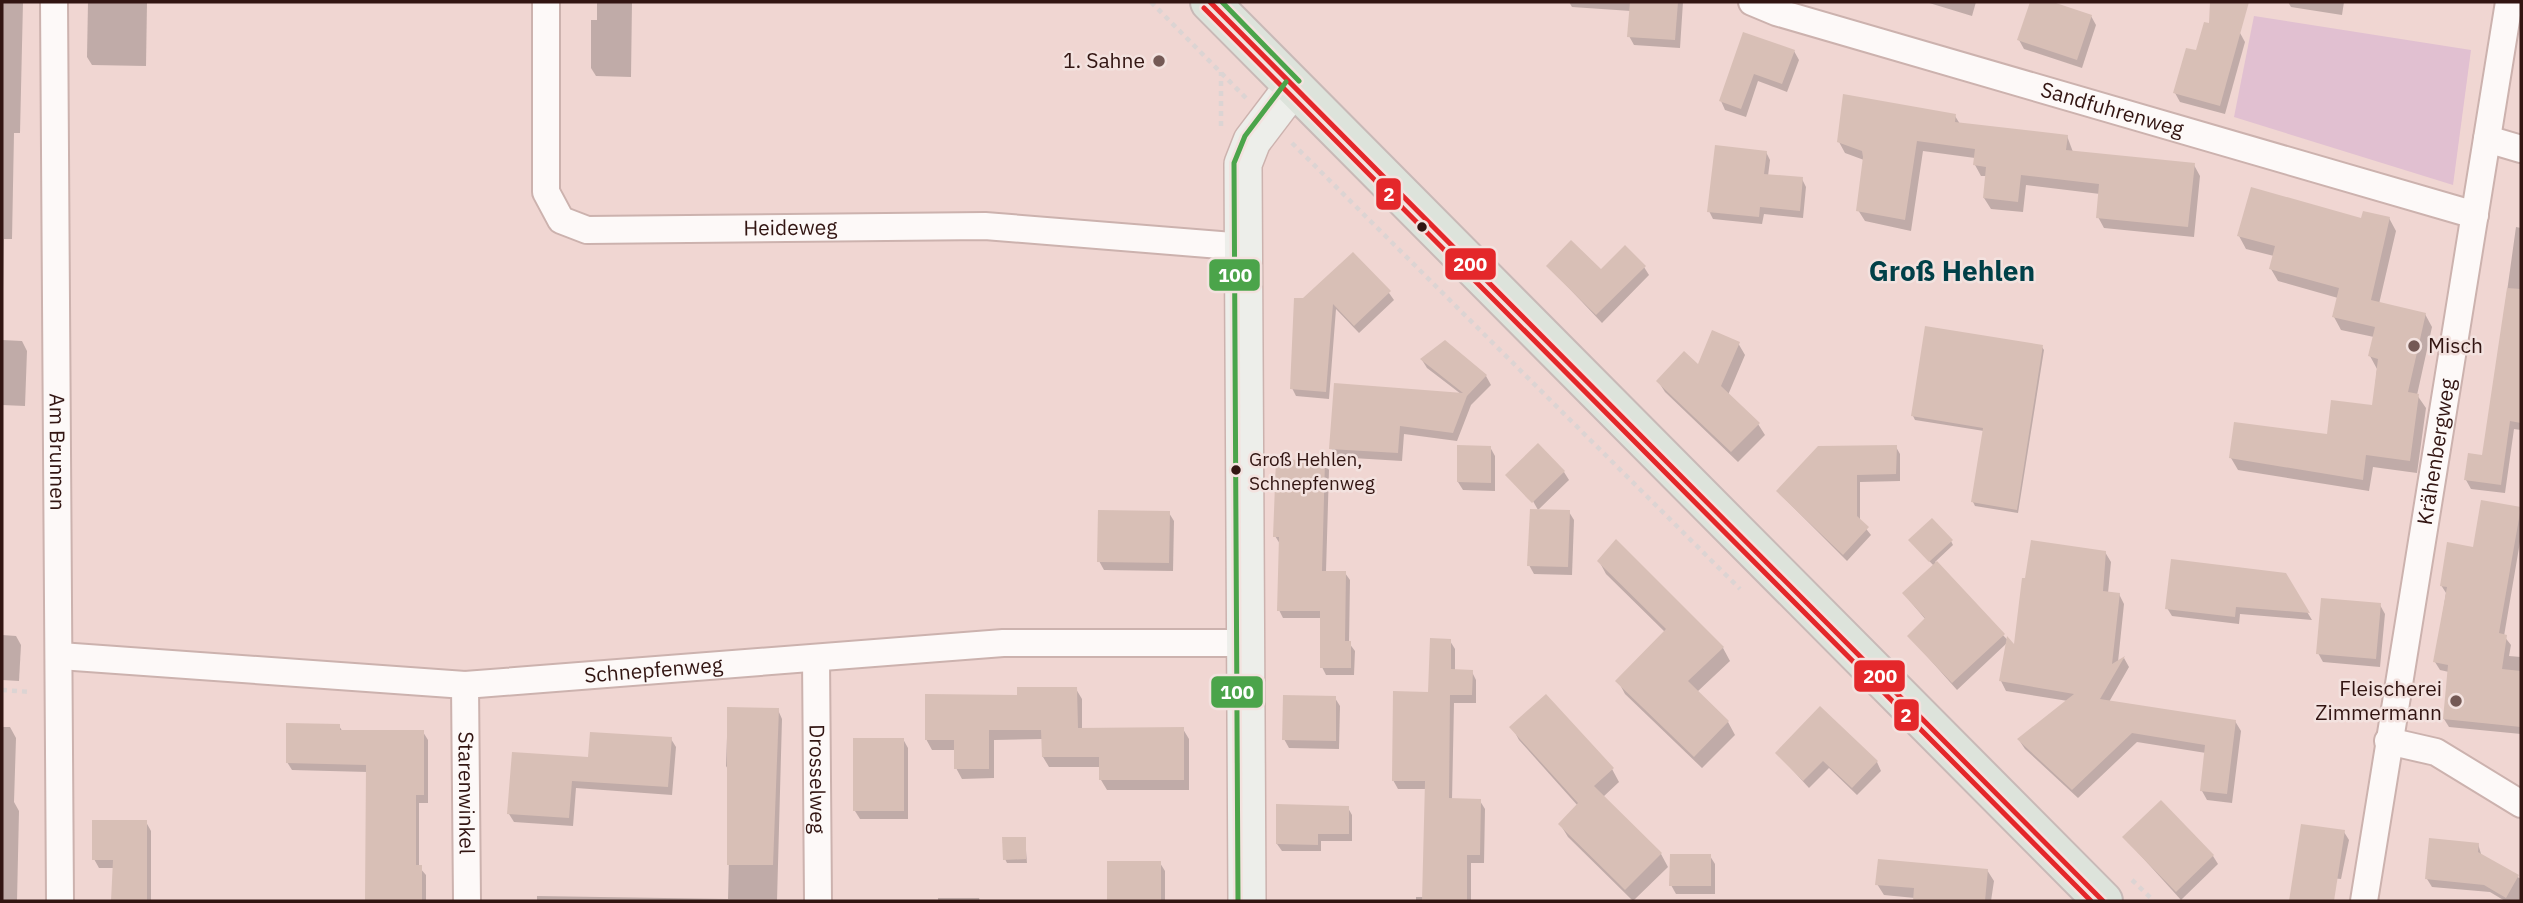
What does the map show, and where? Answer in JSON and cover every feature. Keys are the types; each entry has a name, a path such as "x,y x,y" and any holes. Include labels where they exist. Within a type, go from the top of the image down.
{"main road":[{"path":"1210,2 2104,901"},
{"path":"1247,901 1243,164 1252,142 1293,87"}],"street":[{"name":"Am Brunnen","path":"54,2 60,901"},
{"name":"Heideweg","path":"546,2 545,192 561,220 587,230 985,226 1245,247"},
{"name":"Sandfuhrenweg","path":"1752,2 1776,12 2475,215"},
{"name":"Krähenbergweg","path":"2364,901 2508,2"},
{"path":"2487,139 2521,149"},
{"name":"Schnepfenweg","path":"60,656 465,685 1003,643 1246,643"},
{"name":"Drosselweg","path":"816,658 818,901"},
{"name":"Starenwinkel","path":"465,685 467,901"},
{"path":"2388,741 2436,752 2521,804"}],"path":[{"path":"1152,2 1221,72"},
{"path":"1338,189 1746,595"}],"shaded area":[{"path":"2254,16 2471,50 2453,185 2234,117"}],"building":[{"path":"1630,2 1678,2 1675,40 1627,37"},
{"path":"2030,2 2053,2 2092,15 2077,60 2017,40"},
{"path":"2210,2 2249,2 2220,106 2173,93 2186,48 2196,50 2204,22 2209,23"},
{"path":"1743,32 1795,50 1782,84 1754,74 1741,109 1719,101"},
{"path":"1843,94 1956,114 1955,122 2068,135 2066,150 2195,163 2188,227 2096,218 2099,184 2021,175 2018,202 1983,198 1986,167 1973,165 1975,149 1917,141 1905,220 1856,211 1863,157 1862,151 1837,142"},
{"path":"1715,145 1767,151 1764,174 1803,177 1800,211 1760,207 1759,217 1707,212"},
{"path":"2251,187 2361,218 2363,211 2390,217 2371,300 2426,313 2408,392 2419,394 2410,461 2366,455 2363,480 2229,458 2234,422 2327,434 2331,400 2372,405 2378,359 2368,356 2375,327 2332,317 2339,288 2269,269 2275,246 2237,236"},
{"path":"1571,240 1601,269 1625,245 1646,266 1596,315 1546,266"},
{"path":"1353,252 1391,291 1354,326 1333,304 1326,392 1290,389 1294,298 1303,298"},
{"path":"2507,288 2521,289 2521,423 2510,421 2501,485 2464,480 2468,453 2482,455"},
{"path":"1925,326 2043,345 2017,510 1971,502 1983,428 1911,416"},
{"path":"1712,330 1740,342 1721,386 1760,423 1731,452 1656,381 1684,351 1698,364"},
{"path":"1445,340 1487,375 1467,396 1453,433 1400,426 1398,453 1329,449 1334,383 1463,393 1420,359"},
{"path":"1538,443 1565,471 1532,503 1505,475"},
{"path":"1457,445 1491,446 1491,483 1457,482"},
{"path":"1897,445 1896,474 1857,475 1857,516 1869,527 1843,555 1776,491 1818,446"},
{"path":"1276,459 1325,461 1322,571 1346,571 1345,641 1351,641 1351,668 1320,668 1320,611 1277,611 1279,537 1273,537"},
{"path":"2481,500 2521,507 2499,633 2507,635 2502,669 2521,671 2521,727 2443,719 2448,665 2433,662 2447,587 2440,586 2447,542 2473,547"},
{"path":"1530,509 1570,510 1568,567 1527,566"},
{"path":"1098,510 1170,511 1169,563 1097,562"},
{"path":"1932,518 1953,540 1929,562 1908,540"},
{"path":"1616,539 1724,647 1688,681 1729,721 1694,757 1615,681 1666,629 1597,561"},
{"path":"2031,540 2106,551 2103,591 2120,593 2112,664 2125,656 2100,699 2236,720 2227,794 2200,791 2205,745 2132,733 2072,790 2017,739 2074,694 1999,681 2007,636 2014,644 2022,578 2025,578"},
{"path":"2171,559 2286,573 2310,613 2236,607 2235,617 2165,609"},
{"path":"1937,561 2005,634 1952,683 1907,636 1925,618 1902,593"},
{"path":"2321,598 2381,603 2376,659 2316,654"},
{"path":"1430,638 1451,639 1451,669 1473,670 1472,695 1450,695 1449,798 1481,799 1480,855 1467,855 1467,901 1422,901 1425,781 1392,781 1393,691 1428,692"},
{"path":"1017,687 1077,687 1078,728 1184,727 1184,780 1099,780 1099,757 1042,757 1041,730 989,730 989,769 954,769 954,740 925,740 925,694 1017,695"},
{"path":"1546,694 1614,768 1594,786 1662,853 1625,890 1558,824 1578,803 1509,727"},
{"path":"1283,695 1336,696 1336,741 1282,740"},
{"path":"1820,706 1878,761 1852,788 1823,761 1803,781 1775,753"},
{"path":"727,707 779,708 773,865 727,865"},
{"path":"286,723 340,724 340,730 424,730 424,795 416,795 416,865 422,865 422,901 365,901 366,765 286,763"},
{"path":"590,732 672,737 668,787 572,781 569,818 507,814 512,752 588,757"},
{"path":"853,738 904,738 904,811 853,811"},
{"path":"2161,800 2214,855 2176,892 2122,837"},
{"path":"1276,804 1349,806 1349,834 1318,834 1318,845 1276,844"},
{"path":"92,820 147,820 147,901 111,901 113,860 92,860"},
{"path":"2301,824 2345,830 2334,901 2289,901"},
{"path":"1002,837 1026,837 1026,859 1003,860"},
{"path":"2429,838 2479,843 2478,852 2519,875 2506,898 2484,885 2425,879"},
{"path":"1670,854 1711,854 1711,886 1669,886"},
{"path":"1878,859 1988,869 1985,901 1913,901 1914,888 1875,885"},
{"path":"1107,861 1161,861 1161,901 1107,901"}],"transit line":[{"name":"200","path":"1210,2 2103,901"},
{"name":"100","path":"1222,2 1299,81"},
{"name":"2","path":"1204,8 2091,901"},
{"name":"100","path":"1238,901 1234,163 1245,136 1286,82"}],"place":[{"name":"1. Sahne","path":"1159,61"},
{"name":"Misch","path":"2414,346"},
{"name":"Groß Hehlen, Schnepfenweg","path":"1236,470"},
{"name":"Fleischerei Zimmermann","path":"2456,701"}],"district":[{"name":"Groß Hehlen","path":"1952,271"}]}
